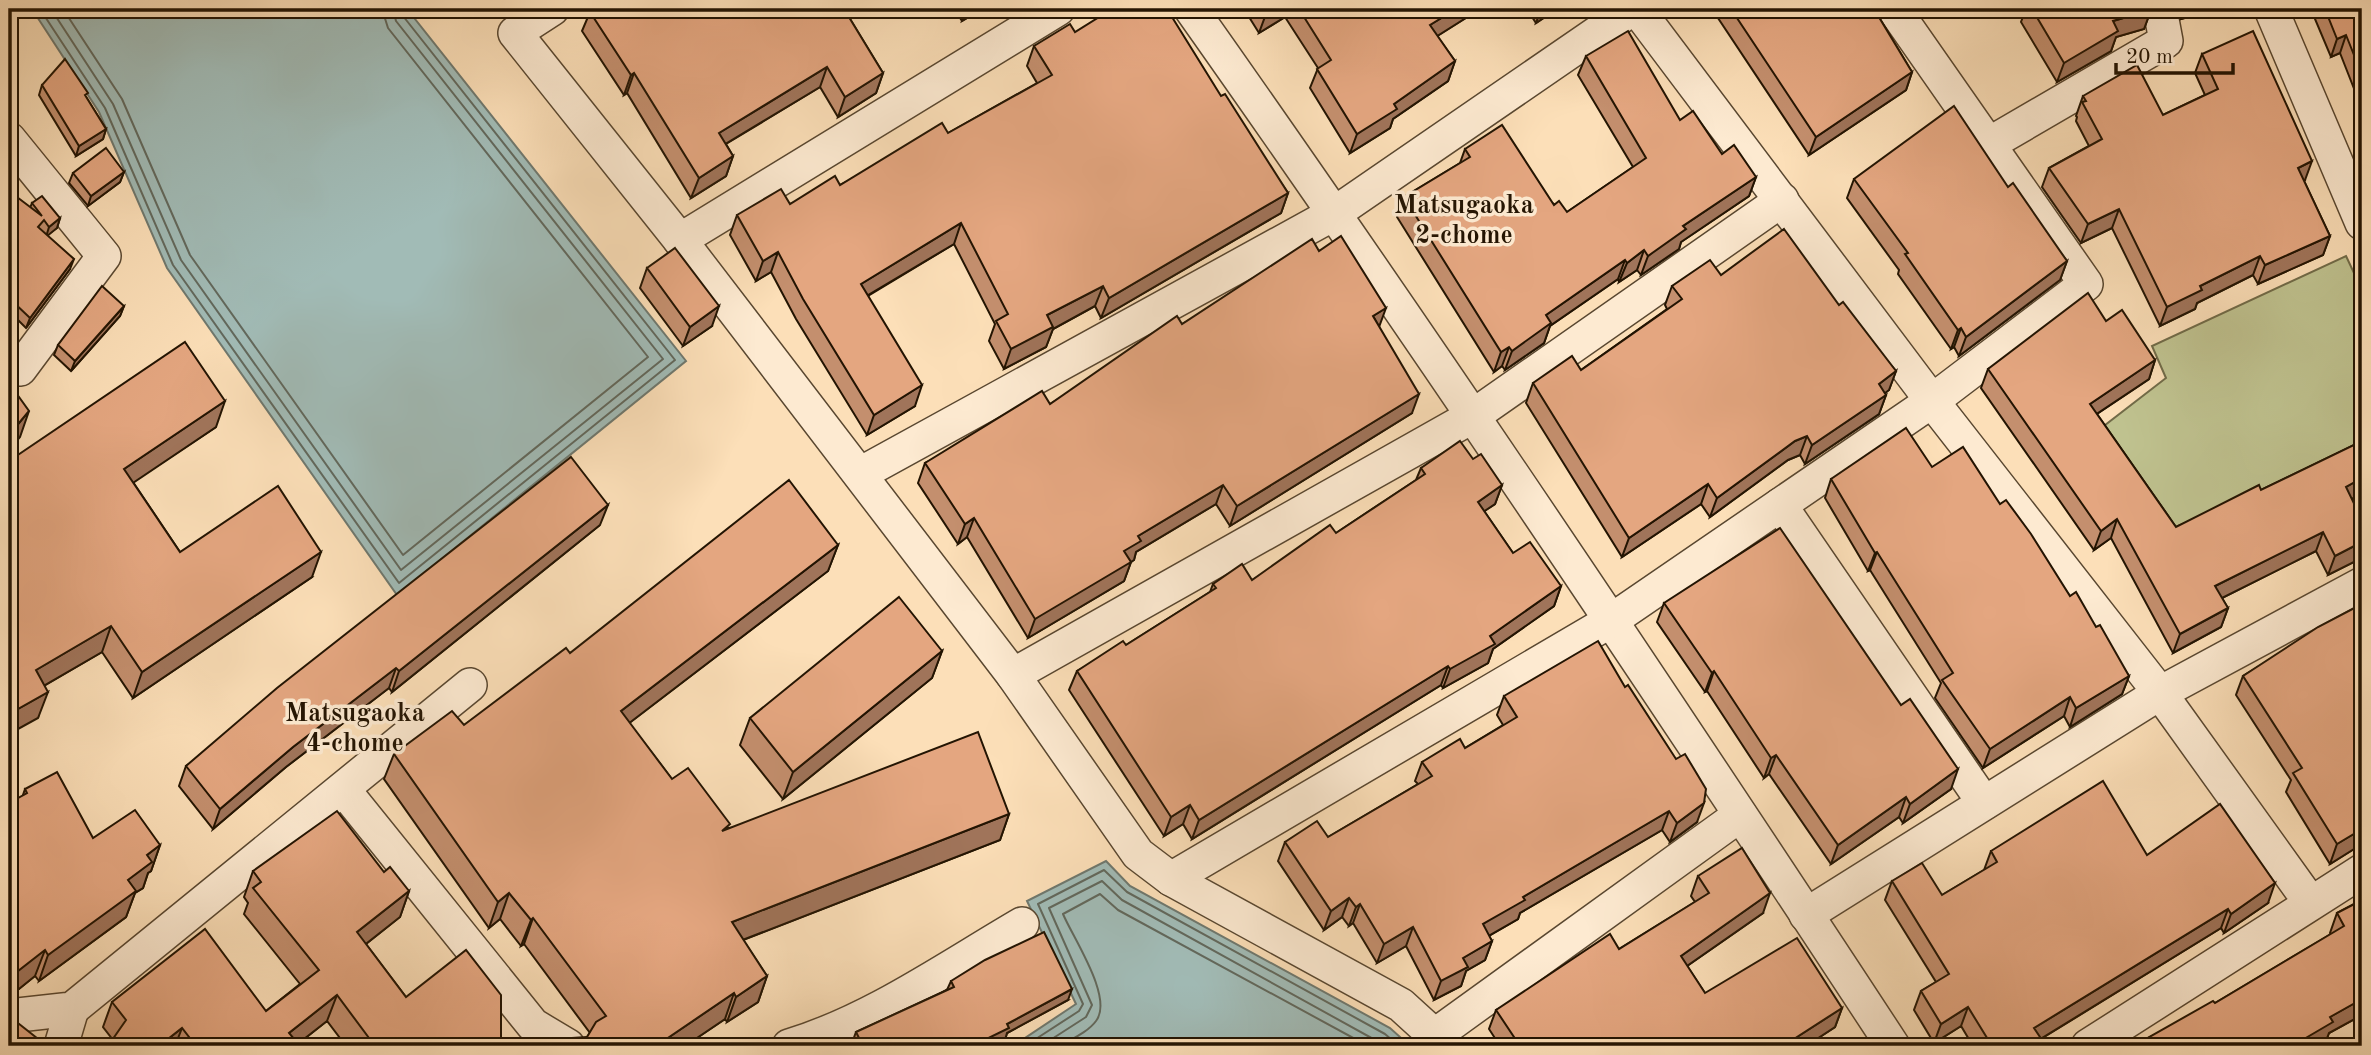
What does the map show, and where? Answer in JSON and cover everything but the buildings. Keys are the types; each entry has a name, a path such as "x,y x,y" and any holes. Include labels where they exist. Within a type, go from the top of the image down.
{"street":[{"path":"552,9 515,33 680,240 1013,675 1138,854 1171,878 1401,1005 1440,1041 1740,815"},
{"path":"680,240 1059,9"},
{"path":"1191,9 1335,212 1612,620 1805,915 1880,1041"},
{"path":"860,474 1335,212 1632,9"},
{"path":"1637,9 1932,401 2160,693 2310,902"},
{"path":"1171,878 1612,620 1932,401 2086,284 1894,9"},
{"path":"1989,144 2166,41 2160,9"},
{"path":"2271,9 2362,223"},
{"path":"9,139 104,256 20,369 9,356"},
{"path":"1013,675 1473,416 1782,200"},
{"path":"1780,505 1984,803"},
{"path":"1805,915 2160,693 2362,584"},
{"path":"9,1016 72,1009 470,685"},
{"path":"343,789 533,1026 568,1046"},
{"path":"2088,1046 2362,871"},
{"path":"789,1046 823,1042 1022,924"},
{"path":"61,1046 72,1009"}],"green space":[{"path":"2346,256 2362,290 2362,449 2177,531 2100,429 2166,378 2152,346"}],"water":[{"path":"32,9 407,9 686,361 397,595 167,268 99,112"},
{"path":"1106,861 1130,886 1390,1028 1410,1046 1013,1046 1076,1004 1027,901"}],"district":[{"name":"Matsugaoka 2-chome","path":"1464,221"},
{"name":"Matsugaoka 4-chome","path":"355,729"}]}
